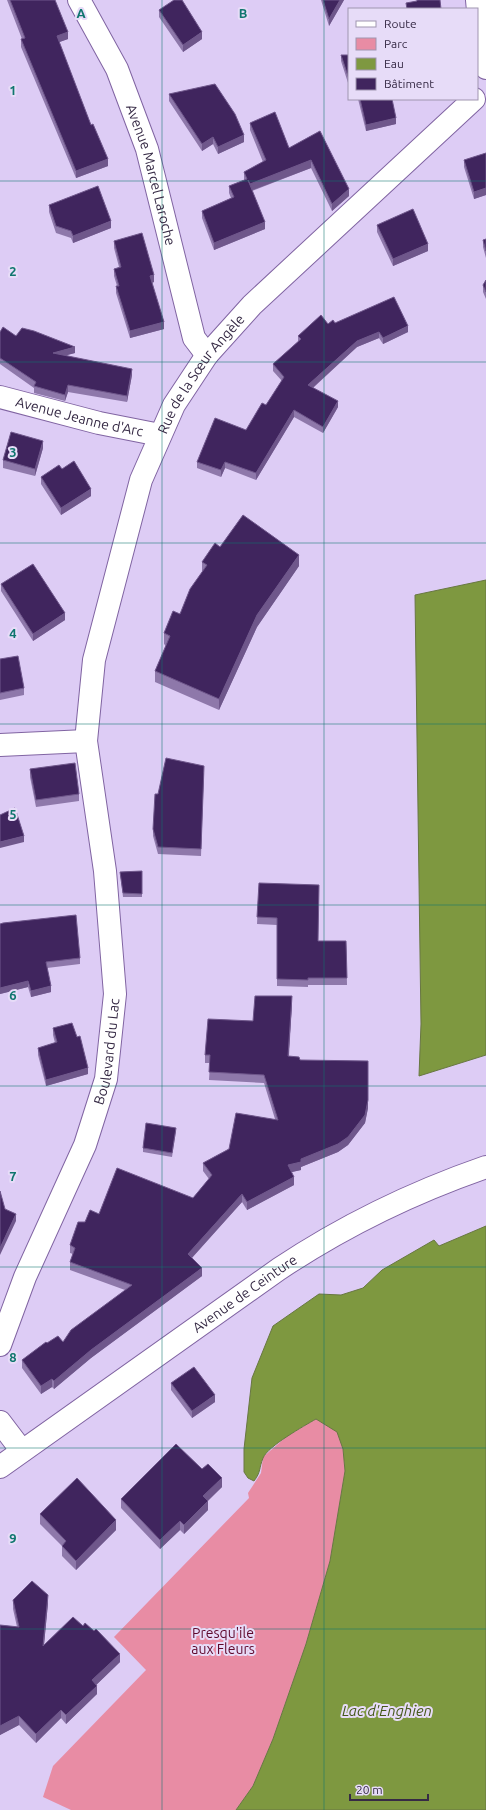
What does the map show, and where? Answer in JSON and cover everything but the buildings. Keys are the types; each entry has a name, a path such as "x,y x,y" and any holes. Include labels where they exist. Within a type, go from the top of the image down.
{"street":[{"name":"Avenue Marcel Laroche","path":"79,0 116,69 147,149 194,338 207,355"},
{"path":"478,0 482,54 486,68"},
{"path":"478,95 486,88"},
{"name":"Rue de la Sœur Angèle","path":"86,740 94,660 142,480 174,405 207,355 252,305 473,100"},
{"name":"Avenue Jeanne d'Arc","path":"0,397 99,423 160,435"},
{"path":"0,745 86,740"},
{"name":"Boulevard du Lac","path":"0,1345 25,1277 85,1145 106,1079 115,994 105,871 86,740"},
{"name":"Avenue de Ceinture","path":"0,1467 279,1269 326,1238 400,1200 486,1167"},
{"path":"0,1422 22,1451"}],"green space":[{"name":"Presqu'ile aux Fleurs","path":"316,1419 338,1432 343,1449 345,1471 330,1561 306,1644 273,1739 253,1786 236,1810 71,1810 43,1797 53,1766 146,1670 114,1637 249,1498 248,1493 261,1473 263,1457 286,1437"}],"water":[{"path":"486,580 486,1055 419,1076 421,1024 415,595"},
{"name":"Lac d'Enghien","path":"486,1226 486,1810 236,1810 253,1786 273,1739 306,1644 330,1561 345,1471 343,1449 337,1432 316,1419 287,1437 266,1453 258,1475 254,1481 248,1478 244,1472 244,1449 252,1378 273,1326 319,1294 341,1295 363,1288 382,1270 434,1240 439,1246"}]}
